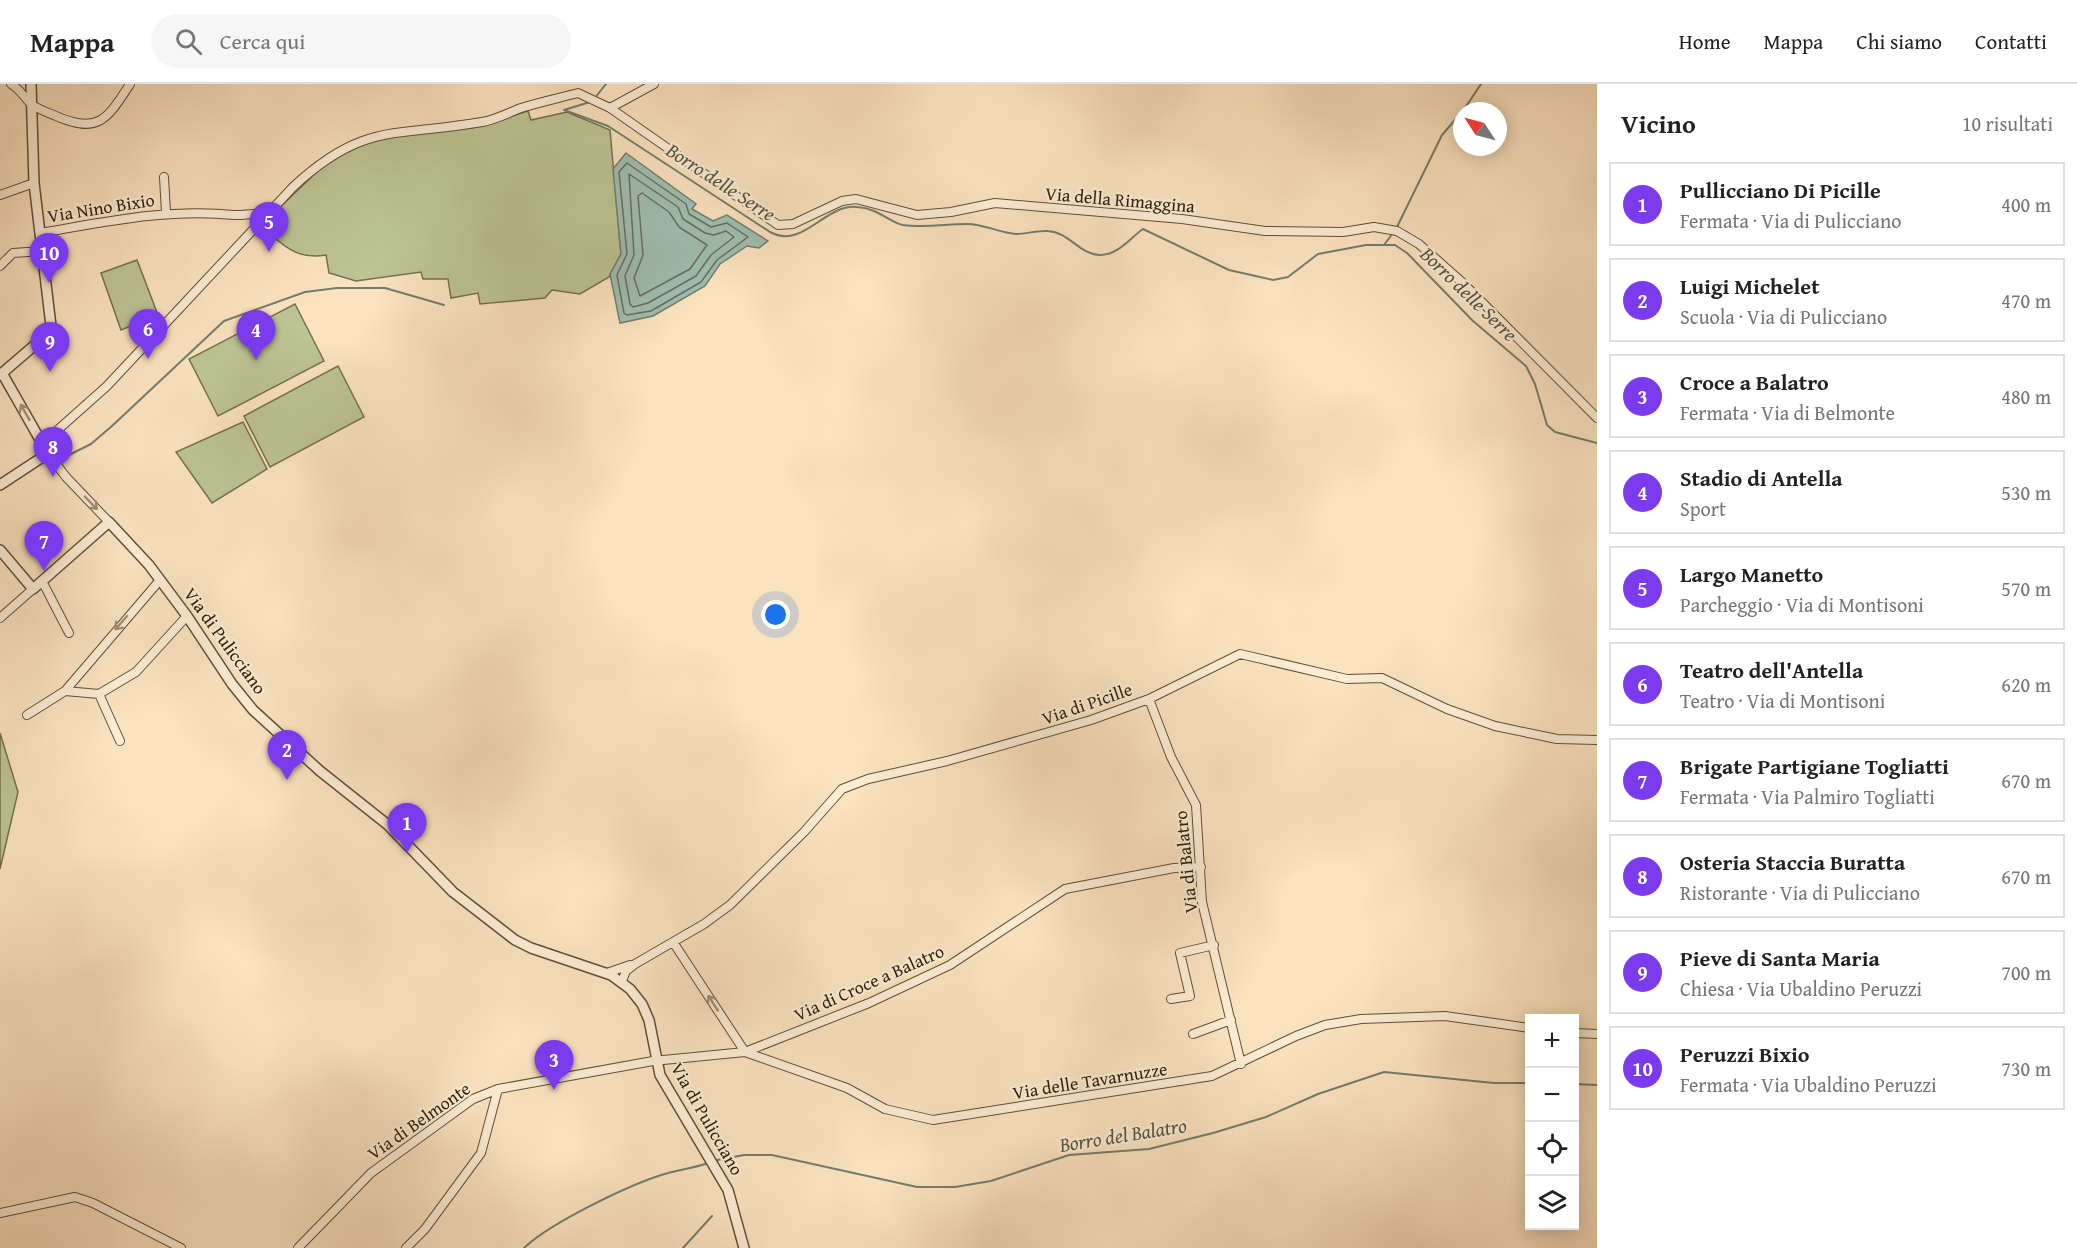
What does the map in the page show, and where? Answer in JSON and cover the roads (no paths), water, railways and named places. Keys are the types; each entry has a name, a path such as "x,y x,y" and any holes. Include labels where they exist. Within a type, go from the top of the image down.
{"street":[{"path":"11,84 31,104 66,120 96,124 106,119 130,84"},
{"path":"31,84 34,183 51,326 44,338 1,372 45,448"},
{"path":"0,485 32,465 45,448 107,386 293,187 324,160 345,147 372,136 484,122 524,107 578,93 610,108 654,84"},
{"name":"Via della Rimaggina","path":"610,108 778,225 793,224 842,201 856,199 917,214 951,212 995,203 1182,219 1265,231 1343,232 1374,227 1397,231 1419,243 1463,283 1597,418"},
{"name":"Via Nino Bixio","path":"164,177 166,213"},
{"path":"0,195 34,183"},
{"name":"Via Nino Bixio","path":"40,233 166,213 214,212 244,216 258,213 266,217"},
{"path":"0,266 12,253 42,251"},
{"name":"Via di Pulicciano","path":"45,448 66,477 160,580 232,684 253,710 320,771 388,825 466,904 522,944 606,973 622,981 646,1014 660,1075 724,1182 744,1248"},
{"path":"0,618 109,522"},
{"path":"0,550 33,589"},
{"path":"27,715 65,691 160,580"},
{"path":"42,581 69,633"},
{"path":"65,691 99,694 136,672 187,616"},
{"name":"Via di Picille","path":"606,973 634,964 673,942 730,904 804,832 842,789 868,778 1030,738 1091,720 1149,699 1232,656 1247,654 1347,679 1382,678 1447,709 1494,726 1557,739 1597,740"},
{"path":"99,694 120,741"},
{"name":"Via di Balatro","path":"1149,699 1171,757 1196,805 1202,902 1241,1064"},
{"name":"Via di Croce a Balatro","path":"745,1052 869,1002 950,965 1057,892 1074,886 1174,868 1201,867"},
{"path":"673,942 745,1052"},
{"path":"1172,999 1190,996 1180,953 1214,945"},
{"name":"Via di Picille","path":"622,981 626,971 634,964"},
{"name":"Via delle Tavarnuzze","path":"656,1060 745,1052 828,1080 885,1109 933,1120 1212,1076 1296,1036 1325,1025 1383,1016 1445,1016 1525,1027"},
{"path":"1193,1034 1231,1020"},
{"path":"1579,1033 1597,1034"},
{"name":"Via di Belmonte","path":"298,1248 371,1173 462,1106 498,1089 656,1060"},
{"path":"406,1248 424,1229 481,1153 498,1089"},
{"path":"0,1213 75,1197 181,1248"}],"water":[{"path":"626,153 696,204 692,209 713,221 727,215 768,241 759,248 747,246 720,264 705,286 653,316 620,323 610,274 621,254 613,169"}],"waterway":[{"path":"594,99 606,84"},
{"path":"1469,102 1481,84"},
{"path":"564,110 590,102"},
{"name":"Borro delle Serre","path":"564,110 608,126 770,232 782,236 803,231 834,212 857,207 877,212 903,225 967,224 1016,234 1055,232 1087,252 1101,255 1119,249 1143,229 1229,270 1273,280 1288,277 1318,254 1366,245 1395,245 1407,253 1473,321 1526,366 1535,384 1547,425 1555,432 1597,443"},
{"path":"1396,229 1442,135 1453,122"},
{"path":"1384,245 1393,233"},
{"path":"57,461 91,444 224,321 305,292 337,288 385,288 444,305"},
{"name":"Borro del Balatro","path":"717,1160 744,1155 772,1155 917,1187 955,1187 991,1181 1069,1155 1149,1149 1213,1133 1266,1117 1318,1094 1384,1072 1494,1083 1525,1083"},
{"name":"Borro del Balatro","path":"1579,1084 1597,1085"},
{"name":"Borro del Balatro","path":"524,1248 552,1227 613,1195 653,1178 708,1163"},
{"path":"683,1248 712,1216"}],"place":[{"name":"Largo Manetto","path":"269,252"},
{"name":"Peruzzi Bixio","path":"49,283"},
{"name":"Teatro dell'Antella","path":"148,359"},
{"name":"Stadio di Antella","path":"256,360"},
{"name":"Pieve di Santa Maria","path":"50,372"},
{"name":"Osteria Staccia Buratta","path":"53,477"},
{"name":"Brigate Partigiane Togliatti","path":"44,571"},
{"name":"Luigi Michelet","path":"287,780"},
{"name":"Pullicciano Di Picille","path":"407,853"},
{"name":"Croce a Balatro","path":"554,1090"}]}
